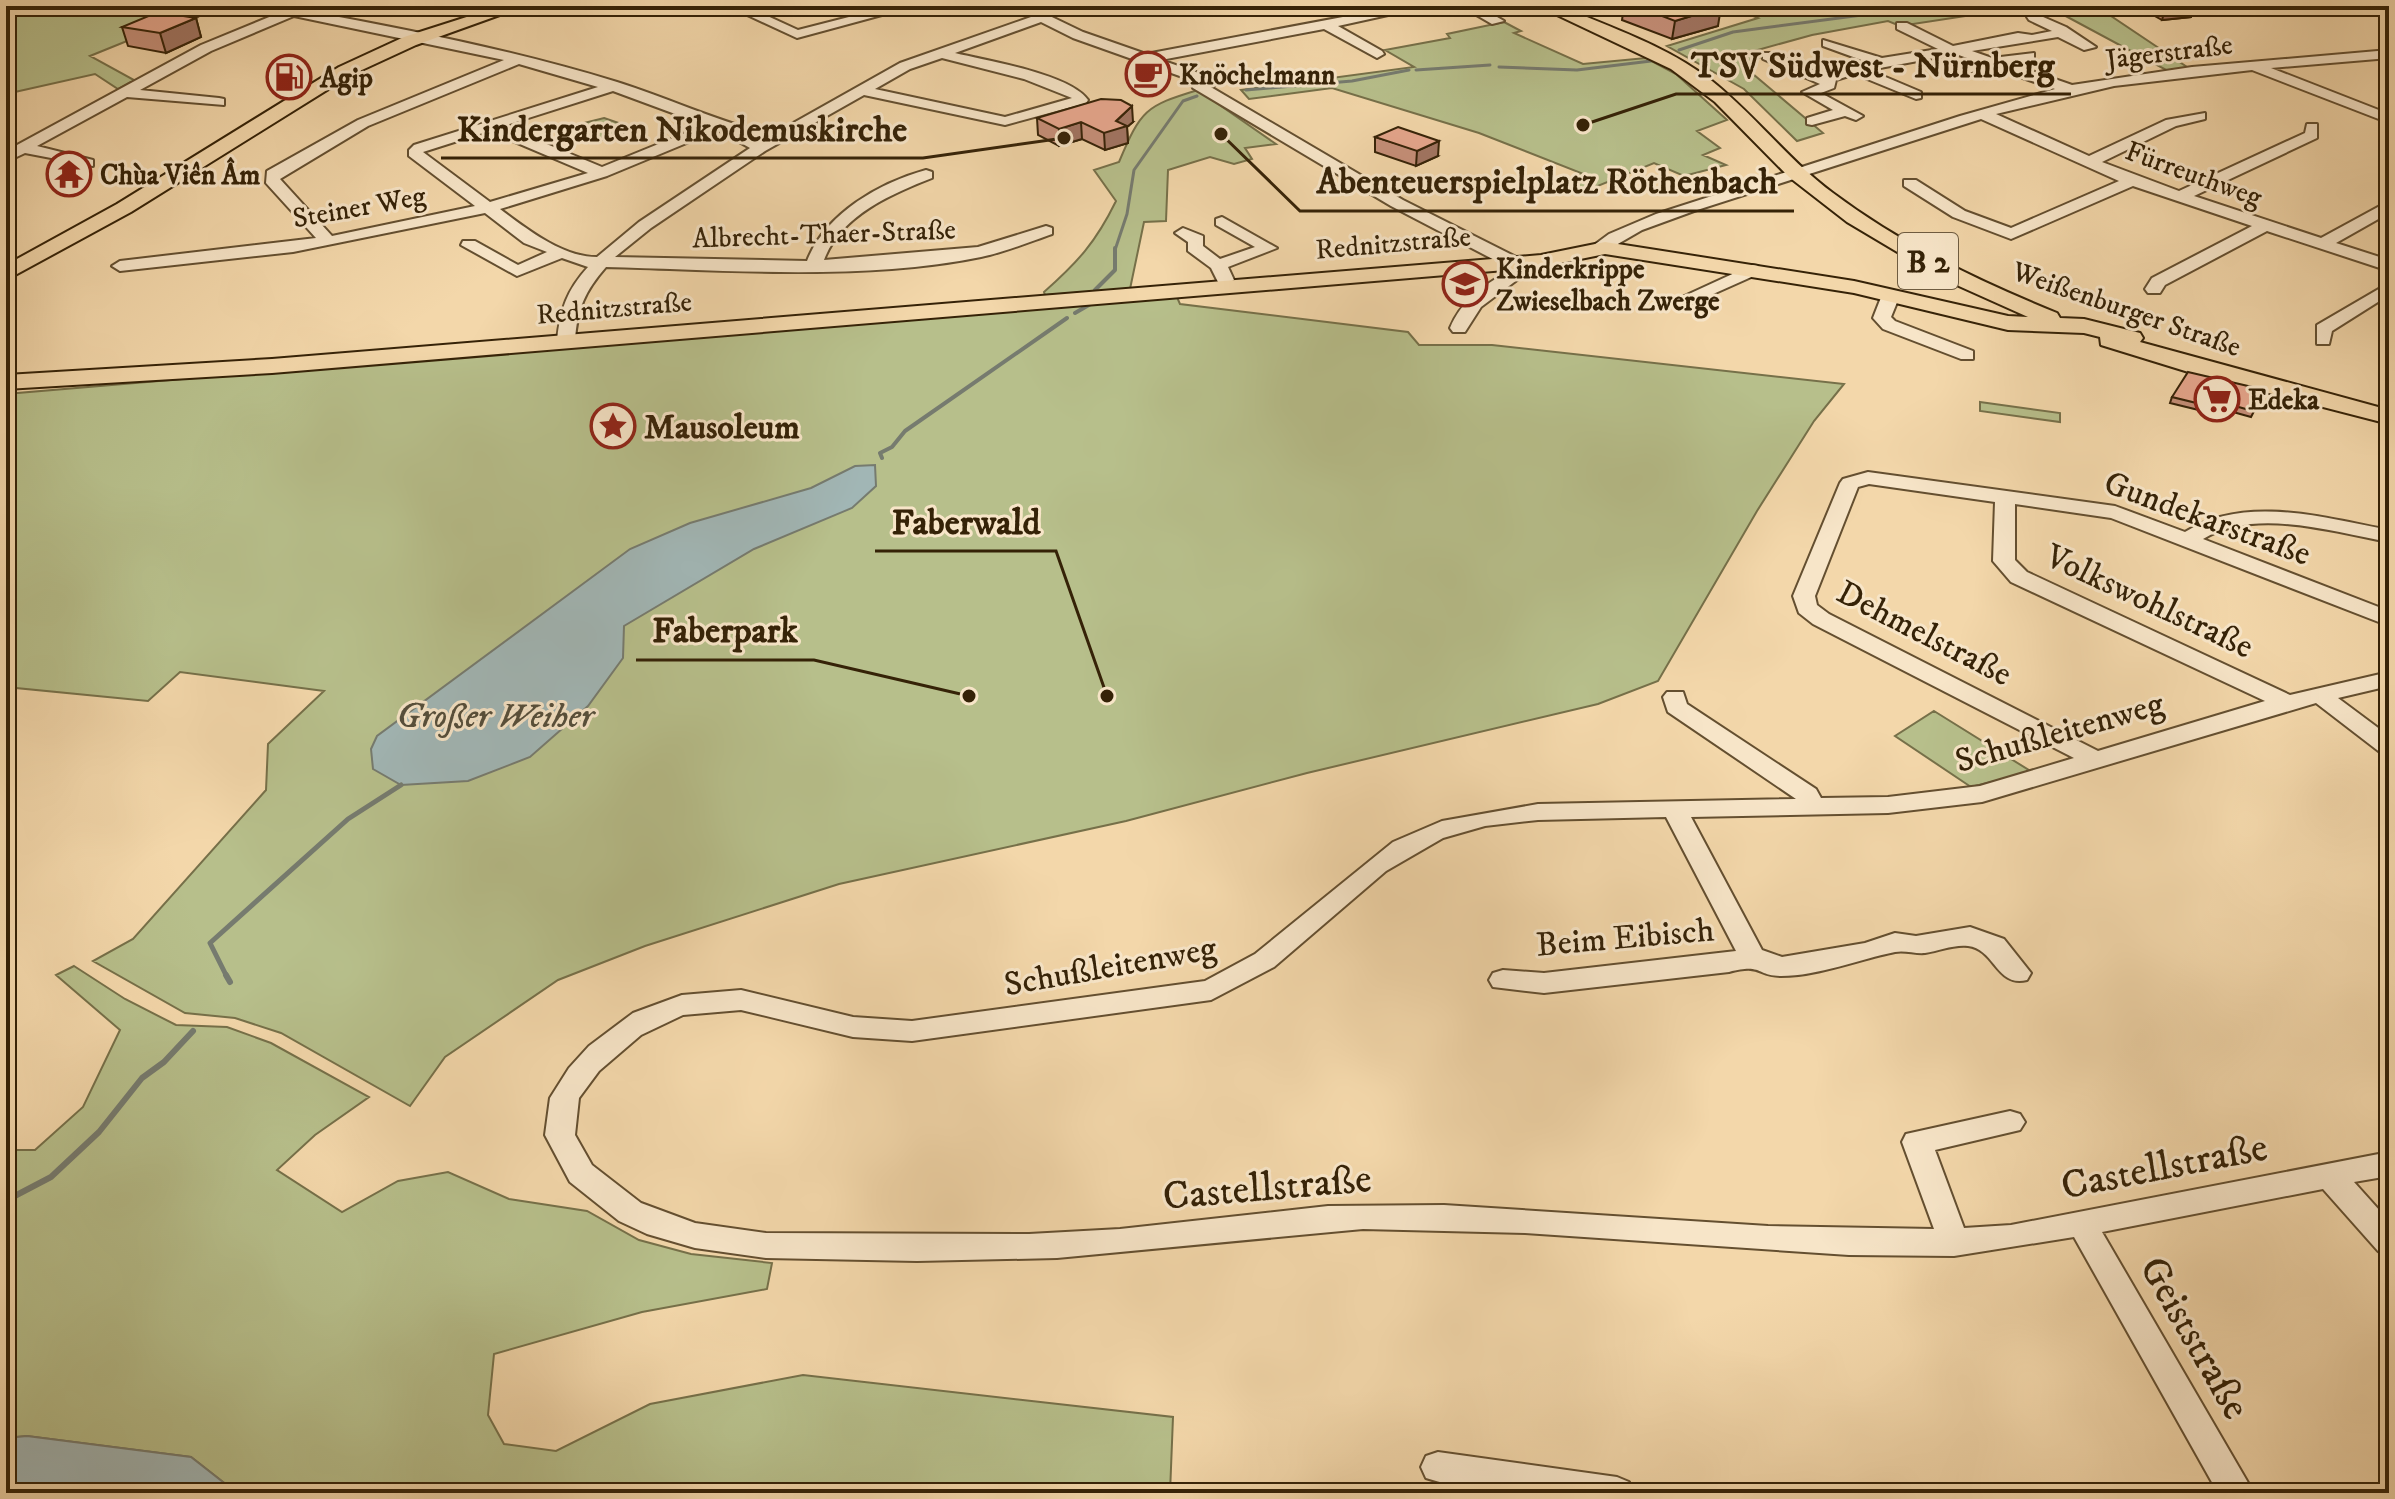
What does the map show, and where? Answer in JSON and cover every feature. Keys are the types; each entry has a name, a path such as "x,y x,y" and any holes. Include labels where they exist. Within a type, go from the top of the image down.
{"main road":[{"path":"6,266 154,182 316,78 495,6"},
{"path":"6,274 166,182 320,84 418,35 517,6"},
{"name":"Weißenburger Straße","path":"1546,6 1645,48 1696,77 1868,226 1925,260 2000,297 2069,325 2191,366 2344,406 2388,408"},
{"name":"Weißenburger Straße","path":"1565,6 1716,80 1743,101 1805,172 1953,264 2022,296 2132,338 2388,408"},
{"name":"Rednitzstraße","path":"6,382 272,366 1541,261 1598,248 1752,270 1891,295 2008,323 2069,325 2132,338"}],"street":[{"path":"6,157 206,48 307,6"},
{"path":"735,6 794,34 908,6"},
{"path":"1019,6 1040,18 1198,80 1198,85 1289,142 1304,147 1397,203 1514,263 1516,274 1476,301 1463,316 1459,328"},
{"path":"1368,6 1383,14"},
{"path":"1145,58 1422,6"},
{"path":"1468,6 1497,21"},
{"path":"292,12 418,35 615,86 767,144"},
{"path":"2034,17 2061,30 2060,33"},
{"path":"566,341 568,315 578,289 645,225 767,144 862,90 940,53 1040,18"},
{"path":"1327,25 1377,54"},
{"path":"1981,25 2008,38"},
{"path":"1902,26 1954,51 2071,90"},
{"path":"1812,121 1851,113 1809,92 1829,85 1828,82 1854,69 2008,38 2060,33 2089,47"},
{"path":"1828,43 1881,62"},
{"path":"862,90 1005,121 1081,100 1076,93 1029,76 940,53"},
{"name":"Jägerstraße","path":"1598,248 1615,237 1688,210 2071,90 2121,81 2389,54"},
{"path":"1768,56 1828,82"},
{"path":"1965,72 1991,62 2029,56"},
{"path":"327,240 272,180 272,174 374,118 517,60"},
{"path":"2255,67 2389,119"},
{"path":"1854,69 1916,95"},
{"path":"490,126 615,86"},
{"path":"123,92 219,102"},
{"name":"Fürreuthweg","path":"1985,115 2132,181 2389,266"},
{"path":"2090,161 2151,130 2183,118 2200,116"},
{"path":"490,126 602,173"},
{"name":"Albrecht-Thaer-Straße","path":"490,126 414,151 530,239 585,262 813,266 954,256 980,252 1046,231"},
{"name":"Steiner Weg","path":"120,266 327,240 484,207 602,173 722,126"},
{"path":"2179,197 2283,151 2312,135 2312,127"},
{"path":"25,148 88,163"},
{"path":"813,266 824,241 874,197 926,175"},
{"path":"1910,183 1959,214 2011,234 2132,181"},
{"path":"2323,244 2389,206"},
{"name":"Rednitzstraße","path":"1218,265 1269,248 1222,222"},
{"path":"2154,289 2158,282 2265,226"},
{"path":"1183,233 1197,240 1194,247 1218,265 1227,286"},
{"path":"469,245 517,271 560,253"},
{"path":"1687,299 1752,270"},
{"path":"2323,340 2323,329 2389,288"},
{"path":"1891,295 1882,318 1889,325 1967,355"},
{"name":"Gundekarstraße","path":"1858,479 2115,512 2389,619"},
{"name":"Dehmelstraße","path":"1858,479 1850,483 1804,596 1807,608 1821,619 1983,699 2096,760"},
{"name":"Volkswohlstraße","path":"2005,497 2004,561 2019,577 2287,703"},
{"path":"2189,539 2214,525 2242,519 2389,536"},
{"name":"Schußleitenweg","path":"597,1191 581,1174 560,1140 557,1122 562,1097 576,1077 616,1036 648,1017 679,1005 733,998 782,1006 862,1029 915,1031 1211,990 1241,978 1274,957 1376,868 1425,836 1480,818 1509,814 1918,803 1982,794 2287,703 2389,679"},
{"path":"2320,695 2389,748"},
{"path":"1675,697 1676,707 1807,795 1812,807"},
{"name":"Beim Eibisch","path":"1675,811 1752,956"},
{"name":"Beim Eibisch","path":"1503,980 1544,983 1729,963 1752,956 1780,967 1869,952 1895,942 1916,945 1970,936 1994,946 2017,973"},
{"path":"1954,1243 1917,1142 2010,1122"},
{"name":"Castellstraße","path":"597,1191 671,1229 806,1247 923,1249 1085,1244 1364,1217 1522,1221 1866,1245 1954,1243 2011,1237 2389,1164"},
{"path":"2330,1176 2389,1242"},
{"name":"Geiststraße","path":"2082,1224 2237,1493"},
{"path":"1438,1467 1617,1493"}],"green space":[{"path":"6,6 201,7 184,11 189,16 90,56 134,80 118,89 95,74 6,94"},
{"path":"1755,6 2031,6 1900,26 1888,21 1812,35 1754,51 1764,56 1746,62 1753,74 1823,133 1797,141 1744,89 1667,46 1758,18 1739,10"},
{"path":"2047,6 2096,6 2190,69 2168,71"},
{"path":"1504,22 1521,31 1514,33 1583,64 1646,58 1676,74 1727,120 1697,131 1720,148 1703,155 1726,165 1684,176 1654,163 1583,192 1558,183 1581,173 1479,133 1332,88 1249,99 1241,90 1414,67 1385,50 1450,38 1447,34"},
{"path":"1198,90 1276,144 1245,148 1252,159 1234,164 1210,157 1168,170 1166,221 1144,222 1130,289 1045,295 1044,292 1093,240 1116,201 1094,170 1119,162 1133,131 1147,112 1166,101"},
{"path":"604,118 636,129 602,140 568,127"},
{"path":"1176,295 1180,304 1408,332 1419,345 1492,345 1844,384 1814,421 1757,511 1658,681 1598,704 1307,773 1126,821 839,884 645,946 558,980 445,1057 410,1106 281,1033 235,1018 185,1013 93,961 133,939 266,790 268,744 324,691 180,672 148,701 6,687 6,394"},
{"path":"1980,402 2060,413 2060,422 1980,411"},
{"path":"1934,711 2032,772 1971,787 1895,736"},
{"path":"74,966 125,999 176,1025 227,1027 271,1043 369,1097 315,1135 277,1170 342,1212 398,1181 448,1172 509,1199 587,1211 639,1240 691,1254 772,1263 767,1289 642,1312 494,1354 488,1415 504,1444 556,1451 650,1404 803,1375 1173,1417 1170,1493 237,1493 191,1457 27,1436 6,1438 6,1150 35,1150 83,1107 120,1030 56,975"}],"water":[{"name":"Großer Weiher","path":"875,465 876,486 852,508 754,549 624,626 623,658 588,706 530,757 468,781 401,785 373,769 371,749 377,736 630,549 690,523 811,488 855,466"},
{"path":"27,1436 191,1457 237,1493 6,1493 6,1438"}],"building":[{"path":"1636,6 1717,6 1721,7 1675,21"},
{"path":"158,12 196,18 160,33 122,27"},
{"path":"1101,99 1121,100 1132,106 1116,121 1127,126 1104,133 1081,122 1059,129 1037,118"},
{"path":"1398,127 1439,141 1417,151 1375,137"},
{"name":"Edeka","path":"2188,372 2265,390 2253,411 2217,401 2213,407 2172,397"}],"waterway":[{"path":"1679,50 1733,32 1931,6"},
{"path":"1972,6 1985,6"},
{"path":"1499,67 1577,70 1651,61"},
{"path":"1416,70 1490,65"},
{"path":"1246,90 1352,81 1409,70"},
{"path":"1115,250 1127,214 1134,170 1183,101 1197,96"},
{"path":"1095,290 1115,270 1115,250"},
{"path":"1075,313 1094,302"},
{"path":"882,458 880,453 892,447 905,431 1067,318"},
{"path":"226,975 210,943 348,819 401,785"},
{"path":"226,975 230,982"},
{"path":"6,1206 9,1199 51,1177 99,1132 142,1078 164,1062 193,1031"}],"place":[{"name":"Knöchelmann","path":"1148,74"},
{"name":"Agip","path":"289,77"},
{"name":"TSV Südwest - Nürnberg","path":"1583,125"},
{"name":"Abenteuerspielplatz Röthenbach","path":"1221,134"},
{"name":"Kindergarten Nikodemuskirche","path":"1064,138"},
{"name":"Chùa Viên Âm","path":"69,174"},
{"name":"Kinderkrippe Zwieselbach Zwerge","path":"1465,284"},
{"name":"Edeka","path":"2217,399"},
{"name":"Mausoleum","path":"613,426"},
{"name":"Faberpark","path":"969,696"},
{"name":"Faberwald","path":"1107,696"}]}
